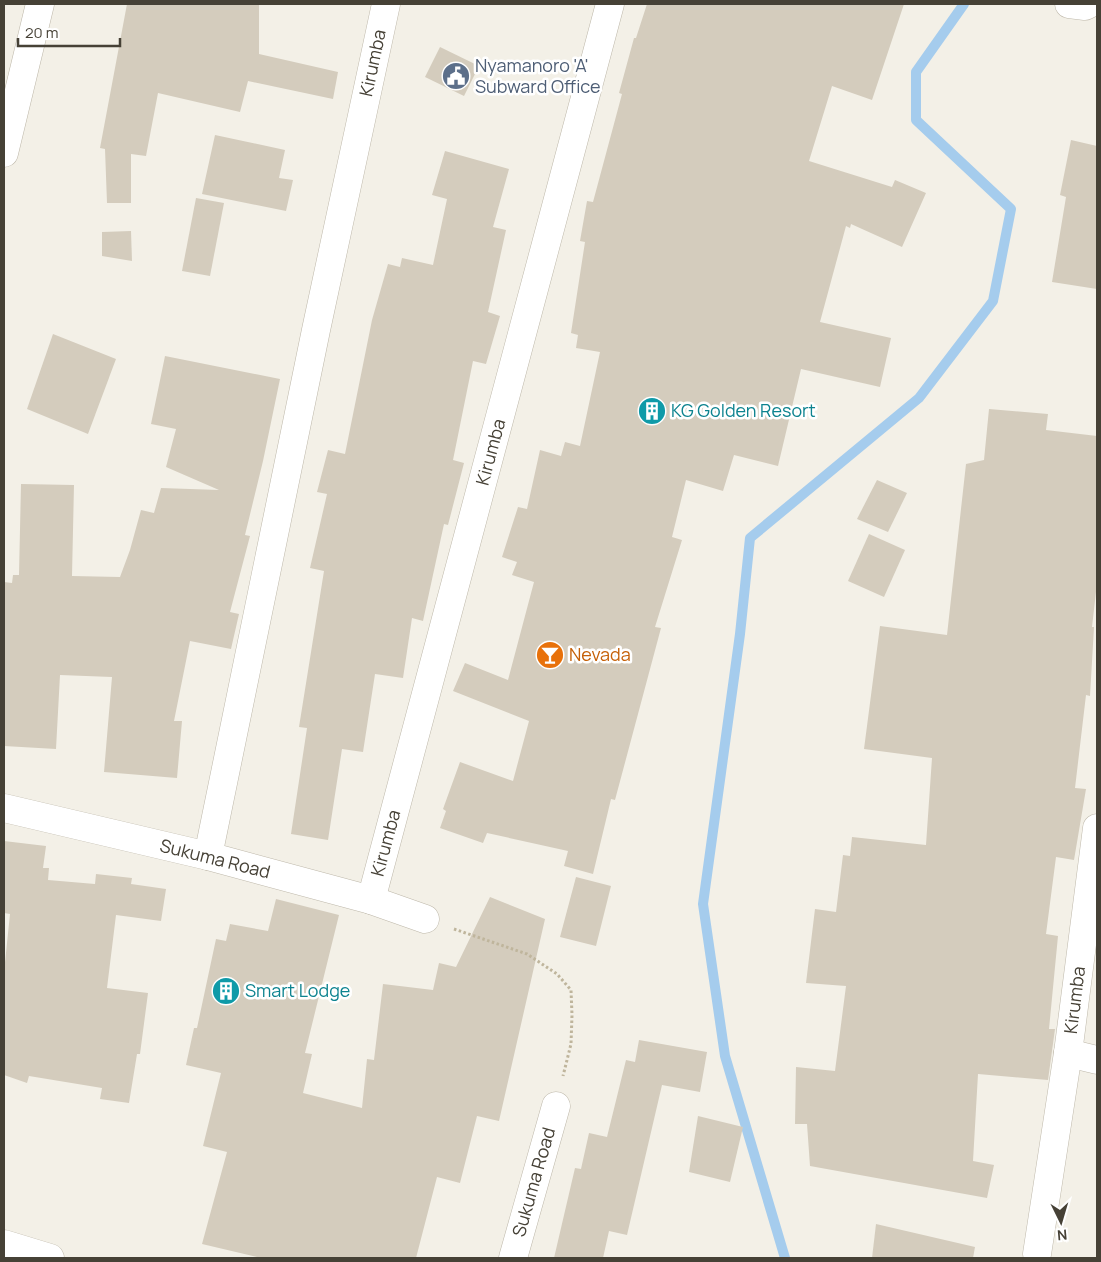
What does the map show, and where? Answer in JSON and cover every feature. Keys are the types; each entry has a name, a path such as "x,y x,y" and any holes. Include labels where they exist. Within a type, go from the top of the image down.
{"street":[{"path":"4,153 40,4"},
{"name":"Kirumba","path":"208,856 316,330 386,4"},
{"name":"Kirumba","path":"371,900 610,4"},
{"path":"1070,4 1086,6 1089,4"},
{"name":"Sukuma Road","path":"4,808 208,856 371,900 425,919"},
{"name":"Kirumba","path":"1037,1254 1068,1053 1097,828"},
{"name":"Kirumba","path":"1068,1053 1097,1060"},
{"name":"Sukuma Road","path":"513,1258 556,1106"},
{"path":"4,1244 50,1258"}],"path":[{"path":"425,919 528,954 557,974 571,990 571,1044 556,1106"}],"building":[{"path":"127,4 259,4 259,54 338,72 333,99 248,81 240,112 158,93 146,156 131,154 131,203 107,203 105,149 100,148"},
{"path":"647,4 904,4 872,100 832,86 809,161 892,187 895,180 926,193 902,247 851,224 850,228 846,226 820,322 891,338 880,387 801,369 778,466 734,455 723,491 686,480 672,537 682,540 655,627 661,628 615,800 611,799 593,874 564,866 568,851 487,833 483,843 440,828 446,811 443,809 460,762 513,781 529,721 453,691 465,663 508,680 534,582 512,575 517,562 502,557 518,507 527,509 540,450 561,456 565,442 580,446 600,352 576,348 578,335 571,333 585,242 580,241 587,201 593,202 622,94 619,93 634,38 636,38"},
{"path":"440,47 479,66 464,96 425,77"},
{"path":"215,135 285,150 279,178 293,180 286,211 202,194"},
{"path":"1071,140 1097,146 1097,289 1052,282 1066,197 1060,195"},
{"path":"445,151 509,169 493,227 506,230 488,312 500,316 486,364 473,361 453,460 464,463 448,525 444,524 423,621 412,618 403,678 375,674 363,752 342,749 328,840 291,834 307,728 299,727 324,571 310,568 327,494 317,492 328,450 345,454 372,320 388,264 400,267 402,258 433,265 447,199 432,195"},
{"path":"196,198 224,203 210,276 182,271"},
{"path":"131,231 132,261 102,256 102,232"},
{"path":"53,334 116,359 88,434 27,409"},
{"path":"165,356 280,379 245,535 250,536 230,612 239,614 231,649 190,641 174,721 182,721 177,778 104,772 112,677 60,675 56,749 4,746 4,582 12,583 13,575 19,575 21,484 74,485 72,576 120,577 141,510 154,513 161,488 219,490 166,467 176,429 151,424"},
{"path":"989,409 1048,414 1046,430 1097,436 1097,583 1092,627 1094,627 1090,696 1086,695 1075,788 1086,789 1074,860 1056,857 1046,934 1058,936 1049,1029 1055,1029 1048,1080 978,1074 973,1161 994,1165 987,1198 810,1166 807,1124 795,1124 796,1067 835,1071 846,986 806,983 815,909 836,912 843,855 850,856 852,837 926,845 932,758 864,749 880,626 947,635 966,464 984,460"},
{"path":"877,480 907,493 888,532 857,519"},
{"path":"869,534 905,550 884,597 848,581"},
{"path":"4,841 46,846 43,868 49,868 48,880 95,884 96,874 132,878 131,884 166,889 161,921 116,915 107,988 148,993 140,1054 137,1054 129,1103 100,1099 102,1088 29,1076 27,1083 4,1075 4,972 10,914 4,913"},
{"path":"576,877 611,886 596,946 560,937"},
{"path":"490,897 545,919 499,1121 477,1116 460,1183 437,1177 416,1258 261,1258 202,1244 227,1152 203,1146 221,1073 186,1065 194,1028 197,1028 216,939 226,941 230,924 268,931 276,899 339,915 305,1053 312,1054 303,1093 362,1108 367,1059 374,1060 383,984 433,990 439,963 456,967"},
{"path":"639,1040 707,1052 700,1092 662,1085 627,1235 609,1231 603,1258 554,1258 575,1168 581,1169 589,1133 607,1137 626,1060 635,1062"},
{"path":"698,1116 743,1127 730,1182 689,1172"},
{"path":"876,1224 975,1247 973,1258 872,1258"}],"waterway":[{"path":"785,1258 725,1056 703,904 740,634 750,538 919,398 993,301 1011,209 916,120 916,72 964,4"}],"place":[{"name":"Nyamanoro 'A' Subward Office","path":"456,76"},
{"name":"KG Golden Resort","path":"652,411"},
{"name":"Nevada","path":"550,655"},
{"name":"Smart Lodge","path":"226,991"}]}
